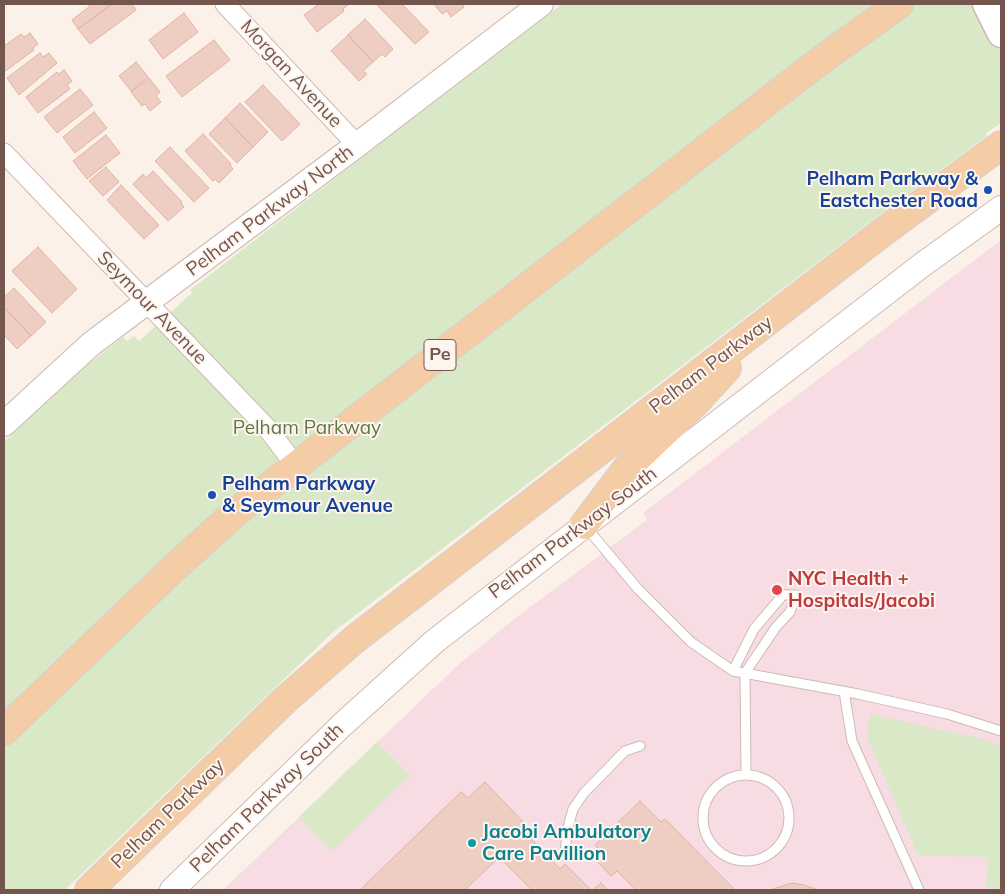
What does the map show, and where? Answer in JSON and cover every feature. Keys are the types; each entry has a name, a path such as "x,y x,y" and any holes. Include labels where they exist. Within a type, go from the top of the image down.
{"main road":[{"name":"Pe","path":"4,731 192,550 235,513 816,64 899,4"},
{"path":"986,4 1001,34"},
{"name":"Pelham Parkway","path":"89,890 313,674 666,398 770,321 879,235 1001,145"},
{"path":"584,525 627,468 694,404 770,321"}],"street":[{"name":"Morgan Avenue","path":"225,4 357,145"},
{"name":"Pelham Parkway North","path":"4,424 91,344 357,145 540,4"},
{"name":"Seymour Avenue","path":"4,154 267,428 296,466"},
{"name":"Pelham Parkway South","path":"172,890 393,677 481,604 922,265 1001,208"}],"lane":[{"path":"584,525 621,570 685,636 733,671 844,691 947,714 1001,731"},
{"path":"733,671 754,629 783,595 796,595 790,612 776,627 745,674 746,774"},
{"path":"844,691 852,741 919,890"},
{"path":"565,856 567,830 574,810 584,793 625,751 640,746"},
{"path":"746,774 761,777 774,785 784,797 788,819 783,840 773,851 760,859 745,861 731,859 720,853 710,843 704,831 702,817 705,804 711,792 721,782 733,776 746,774"}],"shaded area":[{"name":"NYC Health + Hospitals/Jacobi","path":"1001,240 1001,890 223,890 458,665 518,616 647,520 643,513"}],"green space":[{"name":"Pelham Parkway","path":"562,4 1001,4 1001,123 986,133 987,136 865,226 332,633 65,890 4,890 4,442 75,374 123,337 127,341 134,336 139,341 192,293 190,290"},
{"path":"870,714 986,740 1001,746 1001,890 986,887 989,857 918,855 867,737"},
{"path":"377,742 410,775 332,851 299,817"}],"building":[{"path":"88,4 112,4 78,29 72,20 90,6"},
{"path":"112,4 132,4 136,10 90,44 78,29"},
{"path":"319,4 349,4 343,9 344,11 317,32 304,15"},
{"path":"376,4 402,4 429,32 415,44"},
{"path":"434,4 462,4 464,7 451,17 447,11 442,14"},
{"path":"184,13 198,32 163,59 149,40"},
{"path":"365,19 393,49 385,57 382,54 373,62 348,35"},
{"path":"30,33 38,44 33,48 34,50 4,72 4,46 21,34 24,37"},
{"path":"348,35 373,62 363,71 367,74 359,81 331,51"},
{"path":"214,40 230,60 182,97 166,76"},
{"path":"40,53 43,57 49,53 57,63 19,95 7,78"},
{"path":"136,62 148,77 131,91 119,76"},
{"path":"64,70 72,81 67,85 70,89 38,113 26,97 57,72 59,74"},
{"path":"149,78 160,92 156,96 161,102 150,111 145,104 142,106 131,92"},
{"path":"263,85 300,124 282,141 245,102"},
{"path":"80,89 93,105 57,133 44,117"},
{"path":"240,103 268,132 253,147 225,118"},
{"path":"94,112 107,128 75,153 63,137"},
{"path":"225,118 253,147 237,163 209,134"},
{"path":"203,134 231,164 233,169 219,183 215,179 213,181 185,151"},
{"path":"106,135 120,153 87,179 73,161"},
{"path":"170,147 209,188 194,202 155,161"},
{"path":"106,167 119,182 103,196 89,181"},
{"path":"153,171 182,202 184,207 168,221 133,184 143,174 146,178"},
{"path":"121,185 159,225 144,239 107,200"},
{"path":"38,247 77,289 52,313 12,271"},
{"path":"14,288 46,322 31,336 4,307 4,297"},
{"path":"4,307 31,336 17,349 4,335"},
{"name":"Jacobi Ambulatory Care Pavillion","path":"485,782 526,825 522,829 560,869 565,864 591,890 532,890 499,857 465,890 360,890 461,792 468,798"},
{"path":"640,801 661,822 665,819 735,890 636,890 617,871 611,876 595,859 601,852 595,845"},
{"name":"Jacobi Ambulatory Care Pavillion","path":"601,883 608,890 593,890"},
{"path":"792,883 804,885 818,890 770,890"}],"place":[{"name":"Pelham Parkway & Eastchester Road","path":"988,190"},
{"name":"Pelham Parkway & Seymour Avenue","path":"212,495"},
{"name":"NYC Health + Hospitals/Jacobi","path":"777,590"},
{"name":"Jacobi Ambulatory Care Pavillion","path":"472,843"}]}
